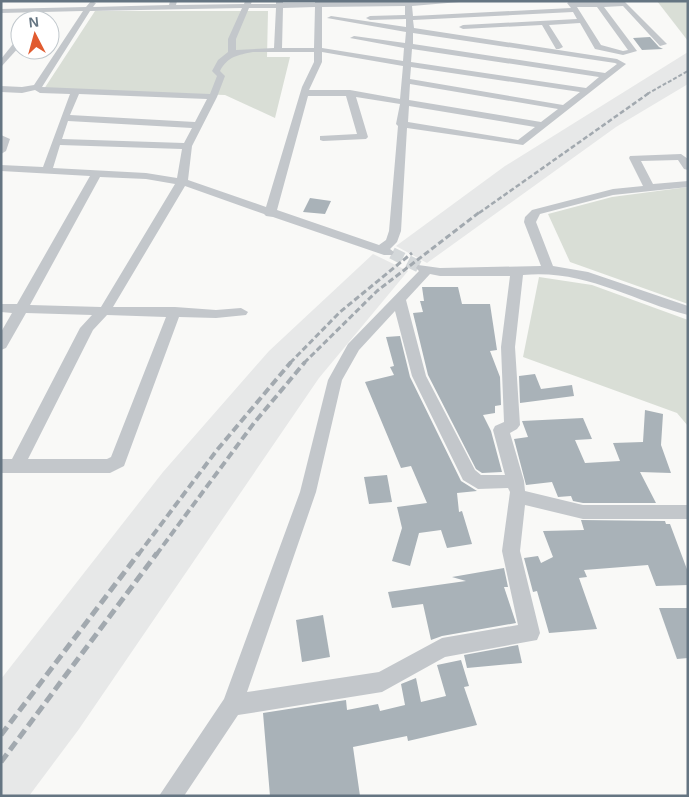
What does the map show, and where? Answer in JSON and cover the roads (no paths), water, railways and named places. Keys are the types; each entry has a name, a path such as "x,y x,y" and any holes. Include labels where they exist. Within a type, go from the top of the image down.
{"street":[{"path":"1,18 5,11 16,1"},
{"path":"45,10 52,1"},
{"path":"45,10 117,4 408,4 468,1"},
{"path":"232,53 232,39 248,4"},
{"path":"278,49 279,4"},
{"path":"270,214 306,93 306,87 318,62 320,49 319,4"},
{"path":"1,168 146,176 182,182 270,214 386,251 395,231 409,31 408,4"},
{"path":"320,18 409,18 599,4 627,5 663,44"},
{"path":"573,6 599,48 623,53 633,51 599,4"},
{"path":"37,87 90,5"},
{"path":"331,18 622,64 588,92 517,143 401,124"},
{"path":"463,27 581,21"},
{"path":"545,24 559,47"},
{"path":"508,25 515,46"},
{"path":"354,38 607,76"},
{"path":"176,311 118,461 110,466 9,466 87,328 105,310 182,182 186,146 213,97 220,76 216,71 221,62 232,53 278,49 320,49 588,92"},
{"path":"1,65 10,54"},
{"path":"404,81 565,108"},
{"path":"1,89 22,90 37,87 40,90 75,93 213,97"},
{"path":"47,170 58,142 64,118 75,93"},
{"path":"306,93 350,93 540,125"},
{"path":"323,138 363,138 350,93"},
{"path":"64,118 196,125"},
{"path":"1,138 5,139 1,150"},
{"path":"58,142 186,146"},
{"path":"650,188 634,158 680,156 688,166"},
{"path":"1,344 97,173"},
{"path":"548,269 530,222 530,217 536,212 613,192 688,184"},
{"path":"170,796 232,705 308,492 335,380 353,347 425,269 517,272 548,269 584,274 688,311"},
{"path":"232,705 382,682 442,648 530,633 511,551 517,489 501,430 512,425 508,347 517,272"},
{"path":"399,299 419,376 469,475 478,482 517,489 583,512 688,512"},
{"path":"1,308 176,311 216,314 241,312"}],"tunnel":[{"path":"392,253 422,268"}],"railway":[{"path":"647,94 688,71"},
{"path":"479,213 649,93"},
{"path":"305,362 377,291 481,211"},
{"path":"290,363 340,312 412,253"},
{"path":"138,555 217,450 291,362"},
{"path":"156,555 254,423 305,362"},
{"path":"1,735 139,553"},
{"path":"1,762 157,553"}]}
